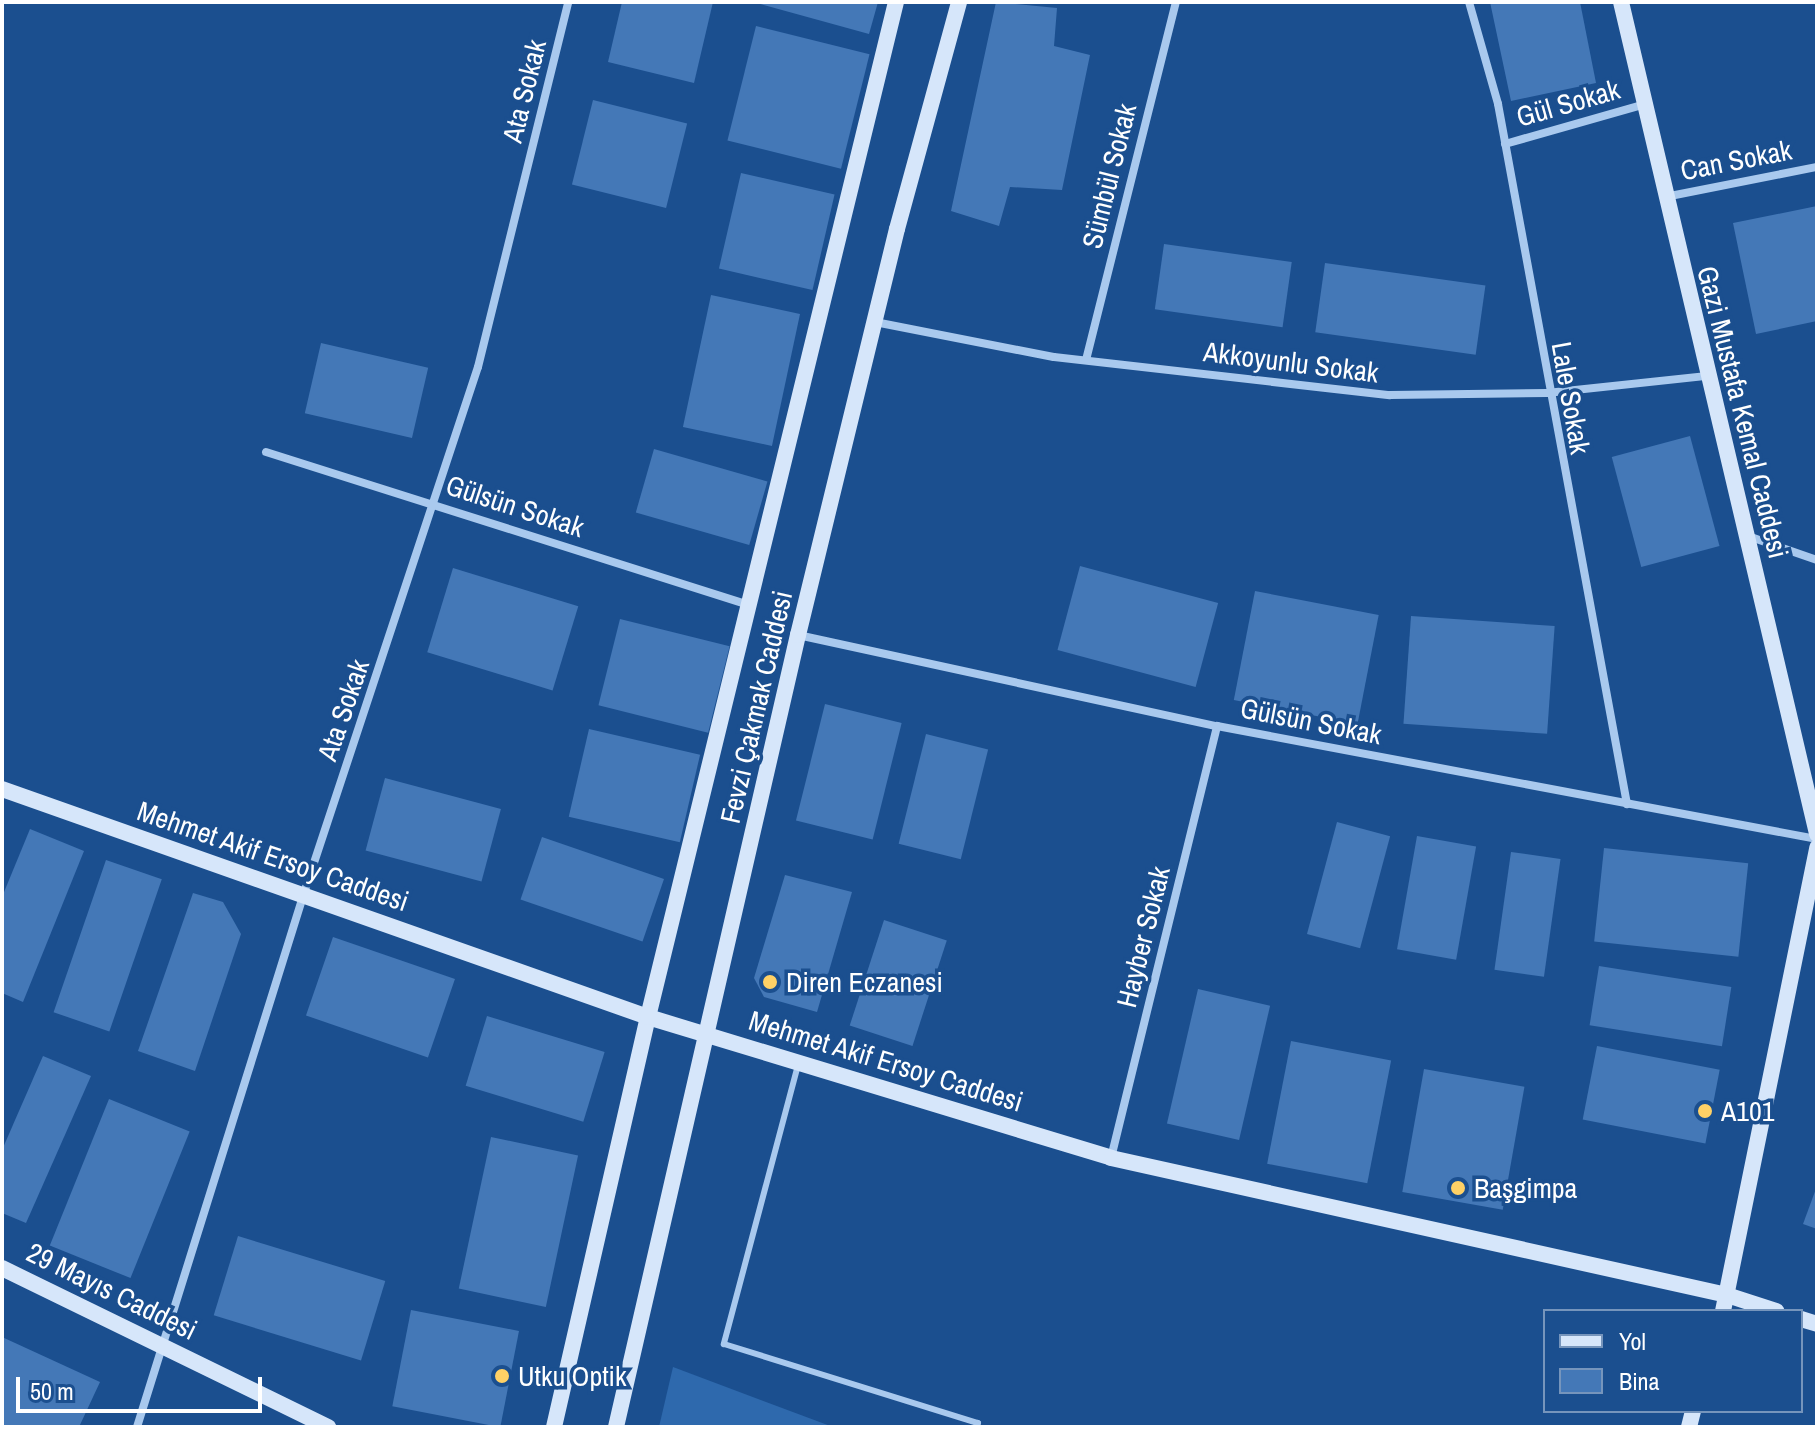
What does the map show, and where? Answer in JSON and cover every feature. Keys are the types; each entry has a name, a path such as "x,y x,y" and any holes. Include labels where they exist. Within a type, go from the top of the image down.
{"street":[{"name":"Ata Sokak","path":"137,1427 304,893 436,503 478,367 568,2"},
{"name":"Fevzi Çakmak Caddesi","path":"554,1427 648,1017 896,2"},
{"name":"Fevzi Çakmak Caddesi","path":"616,1427 798,635 874,322 959,2"},
{"name":"Sümbül Sokak","path":"1086,360 1176,2"},
{"name":"Lale Sokak","path":"1469,2 1505,144 1547,393 1627,804"},
{"name":"Gazi Mustafa Kemal Caddesi","path":"1621,2 1642,105 1817,836"},
{"name":"Gül Sokak","path":"1505,144 1642,105"},
{"name":"Can Sokak","path":"1664,198 1817,167"},
{"name":"Akkoyunlu Sokak","path":"874,322 1086,360 1390,395 1547,393 1707,376"},
{"name":"Gülsün Sokak","path":"266,452 436,503 749,605"},
{"path":"1747,535 1817,560"},
{"name":"Gülsün Sokak","path":"798,635 1217,726 1627,804 1817,836"},
{"name":"Hayber Sokak","path":"1111,1158 1217,726"},
{"name":"Mehmet Akif Ersoy Caddesi","path":"2,789 304,893 648,1017 1111,1158 1725,1303 1763,1309"},
{"path":"1725,1303 1811,908 1817,847"},
{"name":"29 Mayıs Caddesi","path":"2,1268 162,1343 328,1427"}],"lane":[{"path":"799,1061 724,1344 978,1423 976,1427"}],"shaded area":[{"path":"673,1367 833,1427 659,1427"}],"building":[{"path":"622,2 713,2 694,83 608,62"},
{"path":"753,2 878,2 869,34"},
{"path":"996,2 1057,8 1054,46 1090,55 1062,190 1010,187 999,226 951,211"},
{"path":"1490,2 1580,2 1596,83 1511,101"},
{"path":"756,26 870,54 841,169 727,140"},
{"path":"593,100 687,123 666,208 572,184"},
{"path":"741,173 835,195 812,290 719,268"},
{"path":"1817,206 1817,321 1756,334 1733,223"},
{"path":"1164,244 1292,262 1283,327 1155,309"},
{"path":"1325,263 1485,286 1476,355 1315,332"},
{"path":"711,295 800,314 772,446 683,427"},
{"path":"321,343 428,368 412,438 305,413"},
{"path":"1690,436 1720,546 1641,567 1612,457"},
{"path":"654,449 767,482 749,545 636,512"},
{"path":"1080,566 1218,603 1196,687 1057,650"},
{"path":"453,568 578,606 553,690 427,652"},
{"path":"1255,591 1379,615 1358,724 1234,700"},
{"path":"1411,616 1555,626 1547,734 1403,724"},
{"path":"620,619 730,646 708,733 598,705"},
{"path":"825,704 902,723 873,840 796,820"},
{"path":"589,729 700,755 680,842 569,817"},
{"path":"926,734 988,749 961,859 899,844"},
{"path":"385,778 501,809 481,882 366,850"},
{"path":"1337,822 1390,836 1360,948 1307,934"},
{"path":"30,829 84,851 23,1002 2,993 2,897"},
{"path":"1417,836 1476,846 1456,960 1397,949"},
{"path":"542,837 664,879 642,941 521,899"},
{"path":"1604,848 1748,863 1738,957 1594,941"},
{"path":"1511,852 1561,859 1544,977 1494,970"},
{"path":"106,860 162,879 109,1031 54,1012"},
{"path":"785,875 852,892 817,1012 764,997 754,978"},
{"path":"193,893 223,902 241,934 195,1071 138,1051"},
{"path":"884,920 947,940 912,1046 850,1026"},
{"path":"333,937 455,979 428,1057 306,1015"},
{"path":"1599,966 1731,987 1722,1046 1590,1025"},
{"path":"1198,989 1270,1006 1239,1140 1167,1123"},
{"path":"487,1016 605,1052 583,1122 466,1086"},
{"path":"1291,1041 1391,1060 1367,1183 1267,1164"},
{"path":"1597,1046 1720,1070 1705,1143 1583,1120"},
{"path":"43,1056 91,1076 26,1223 2,1213 2,1150"},
{"path":"1424,1069 1524,1087 1503,1210 1402,1192"},
{"path":"109,1099 190,1132 130,1278 50,1245"},
{"path":"491,1137 578,1156 546,1307 459,1289"},
{"path":"1817,1186 1817,1229 1803,1224"},
{"path":"238,1236 385,1281 361,1360 214,1315"},
{"path":"411,1310 519,1331 500,1427 392,1406"},
{"path":"2,1337 100,1382 79,1427 2,1427"}],"place":[{"name":"Diren Eczanesi","path":"770,982"},
{"name":"A101","path":"1705,1111"},
{"name":"Başgimpa","path":"1458,1188"},
{"name":"Utku Optik","path":"502,1376"}]}
